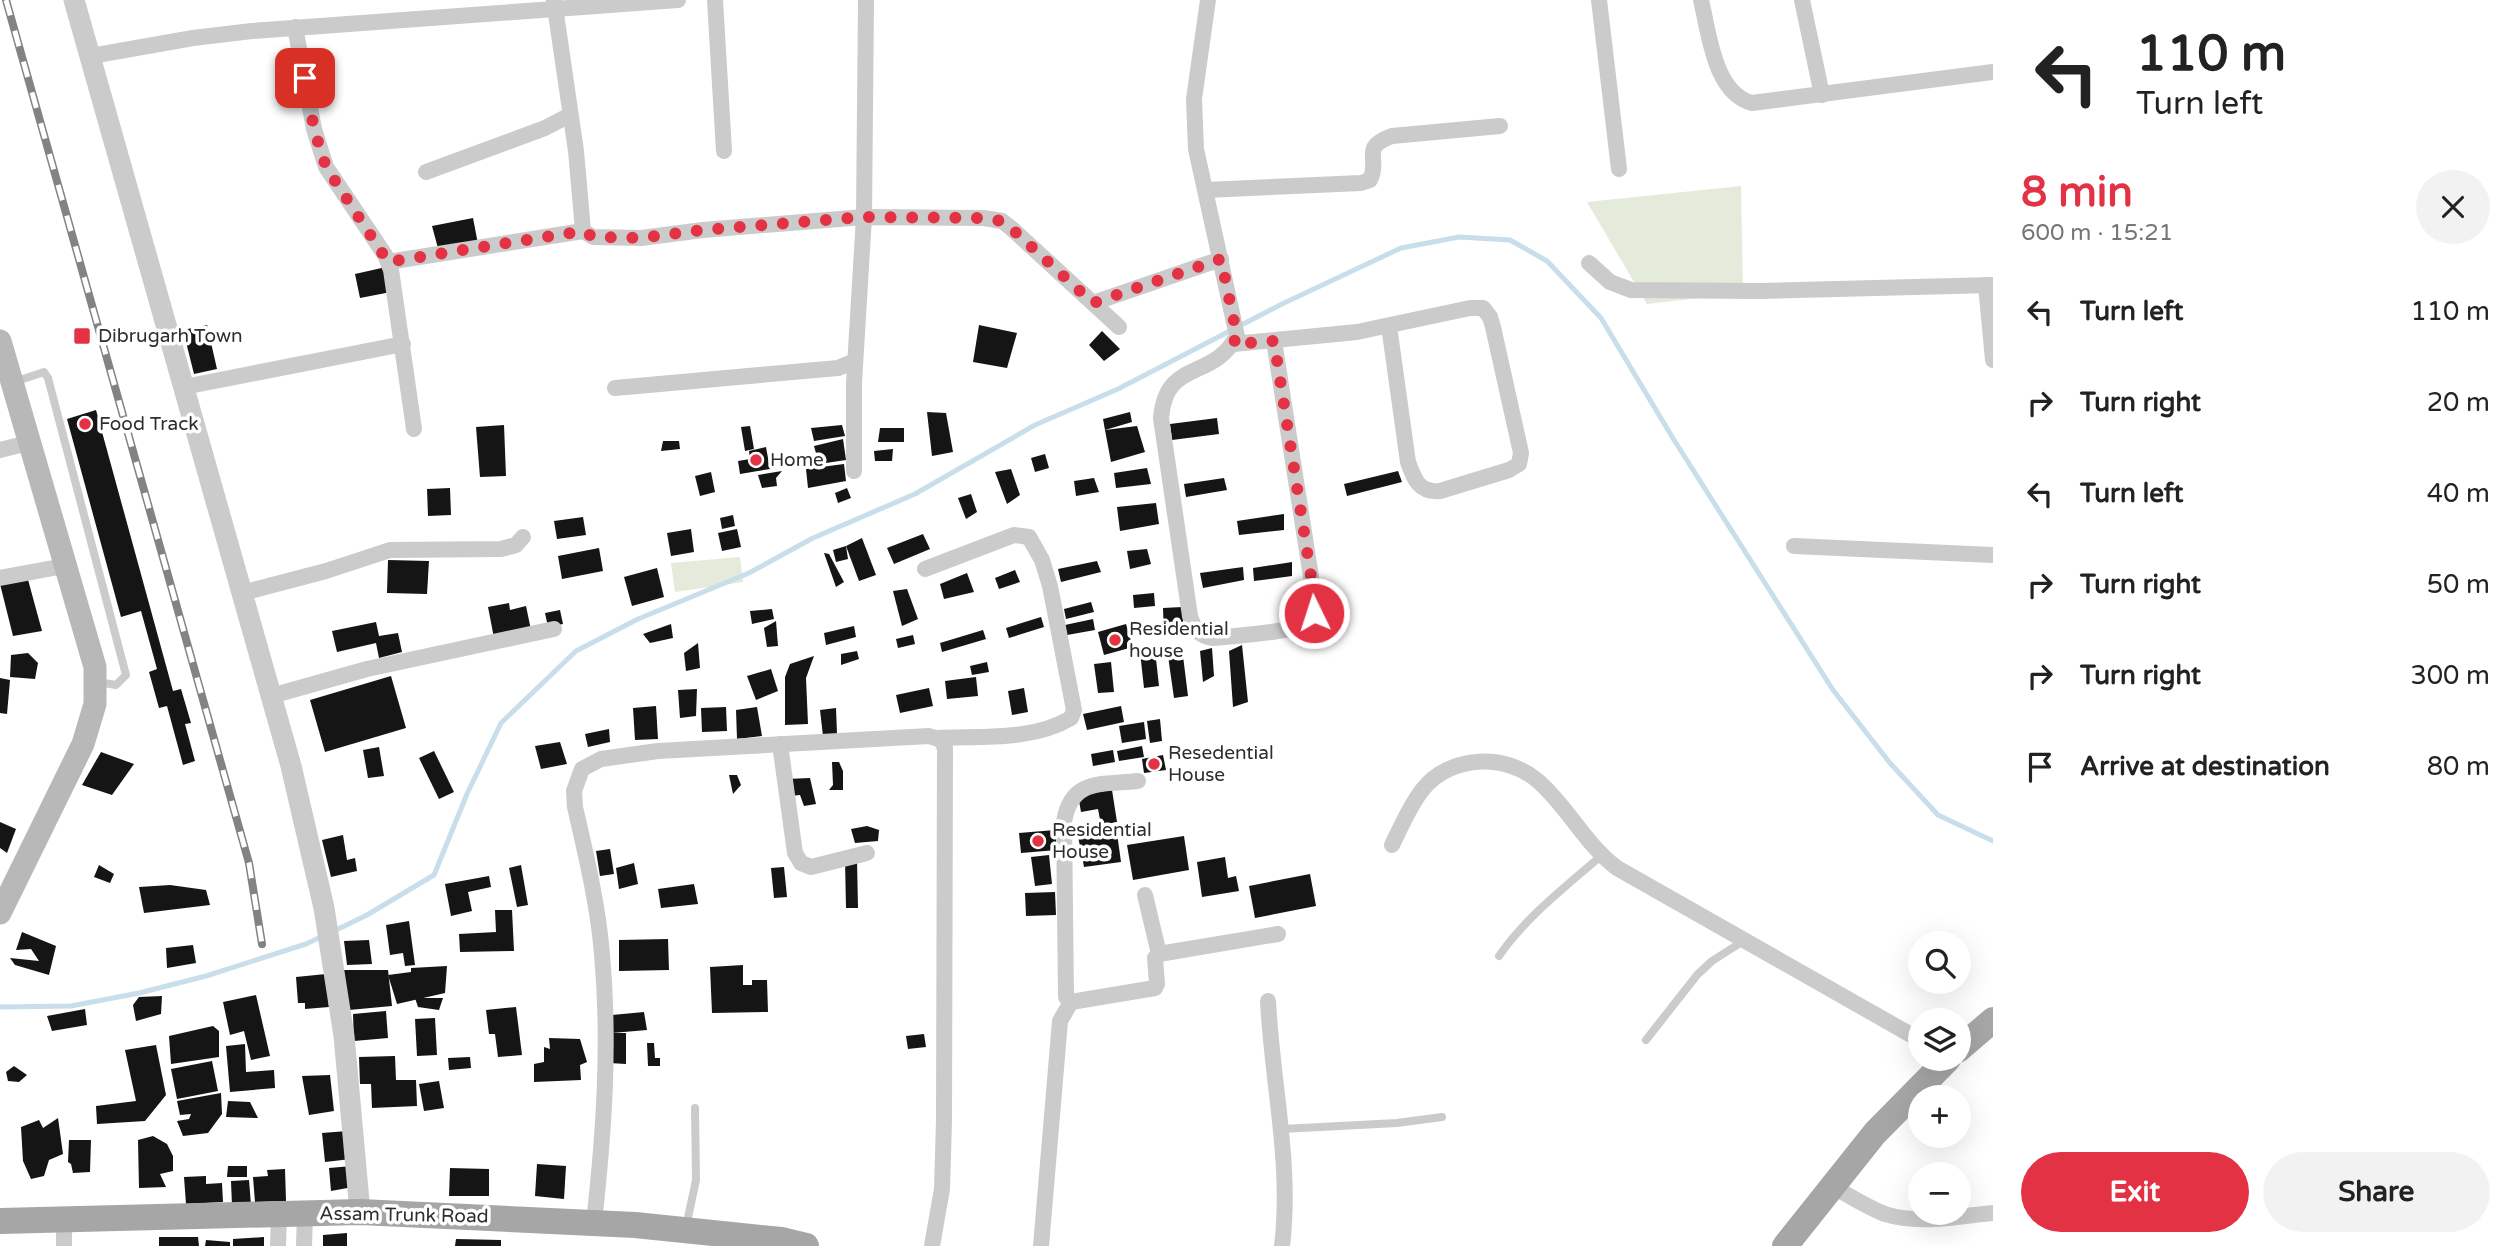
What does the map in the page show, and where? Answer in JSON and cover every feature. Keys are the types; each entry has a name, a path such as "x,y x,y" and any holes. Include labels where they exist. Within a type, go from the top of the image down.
{"main road":[{"path":"0,341 95,667 95,704 83,744 0,913"},
{"path":"1971,1039 1993,1020"},
{"path":"1785,1246 1875,1133 1936,1071"},
{"name":"Assam Trunk Road","path":"0,1222 64,1234 292,1213 360,1212 594,1222 780,1240 806,1246"}],"street":[{"path":"74,0 291,765 328,934 346,1050 360,1212"},
{"path":"91,57 193,38 295,27 556,4 678,0"},
{"path":"715,0 724,151"},
{"path":"854,471 855,361 864,217 866,0"},
{"path":"1208,0 1194,99 1196,149 1230,302 1235,340 1221,358 1174,381 1165,396 1161,418 1190,616 1197,631 1204,637 1293,628 1307,623 1314,613 1315,602 1274,341"},
{"path":"1599,0 1619,169"},
{"path":"1701,0 1718,66 1733,94 1752,103 1993,72"},
{"path":"1802,0 1822,95"},
{"path":"556,4 583,231"},
{"path":"295,27 314,129 326,167 388,262 395,285 414,429"},
{"path":"426,172 545,128 570,115"},
{"path":"1206,190 1361,183 1370,180 1373,175 1371,154 1373,147 1381,140 1392,136 1500,126"},
{"path":"388,262 583,231 593,237 641,238 703,230 864,217 967,217 1002,221 1119,327"},
{"path":"1093,303 1221,259"},
{"path":"1589,263 1610,282 1631,290 1990,285 1993,360"},
{"path":"1235,340 1274,341 1389,326 1478,307 1488,313 1521,453 1519,464 1509,470 1440,491 1430,492 1421,488 1414,479 1408,462 1389,326"},
{"path":"184,387 403,344"},
{"path":"615,388 838,368 855,361"},
{"path":"0,450 28,443"},
{"path":"594,1222 605,1124 604,1008 599,933 575,807 577,777 582,769 601,759 672,750 1023,733 1071,718 1074,710 1050,586 1042,560 1028,537 1014,535 925,569"},
{"path":"242,593 326,571 390,550 501,549 516,545 523,537"},
{"path":"1794,546 1993,555"},
{"path":"0,578 64,566"},
{"path":"271,696 367,669 554,629"},
{"path":"932,1246 943,1189 944,1120 942,912 945,748 937,738"},
{"path":"780,744 793,841 801,863 811,867 867,853"},
{"path":"1392,845 1421,791 1432,779 1450,768 1489,762 1516,766 1538,781 1601,856 1641,883 1908,1033"},
{"path":"1071,1002 1066,997 1063,822 1066,805 1075,793 1088,787 1138,781"},
{"path":"1071,1002 1155,988 1155,958 1158,954 1145,895"},
{"path":"1158,954 1278,934"},
{"path":"1268,1001 1282,1129 1285,1207 1282,1246"},
{"path":"1041,1246 1060,1021 1071,1002"},
{"path":"1832,1186 1867,1206 1898,1217 1919,1219 1993,1213"},
{"path":"278,1246 292,1213"},
{"path":"292,1213 304,1246"}],"lane":[{"path":"11,383 44,372 48,378 126,676 116,685 95,682"},
{"path":"1499,956 1510,940 1552,898 1601,856"},
{"path":"1646,1040 1697,975 1712,961 1745,940"},
{"path":"686,1230 696,1180 695,1108"},
{"path":"1282,1129 1397,1123 1441,1117"}],"green space":[{"path":"1741,186 1743,293 1647,304 1587,202"},
{"path":"740,557 743,582 675,592 671,563"}],"building":[{"path":"473,218 478,244 439,252 432,226"},
{"path":"386,267 391,292 360,298 355,274"},
{"path":"207,325 217,369 194,374 183,330"},
{"path":"979,325 1017,333 1007,368 973,362"},
{"path":"1102,331 1120,349 1104,361 1089,345"},
{"path":"96,410 173,691 181,689 191,723 185,724 195,761 183,765 167,706 159,708 149,672 157,669 141,611 121,617 67,419"},
{"path":"927,412 946,413 953,452 932,456"},
{"path":"1130,412 1132,422 1105,430 1103,419"},
{"path":"1217,418 1219,434 1172,440 1170,424"},
{"path":"504,425 506,476 480,477 476,427"},
{"path":"842,425 845,436 814,441 811,428"},
{"path":"750,426 754,449 745,451 741,427"},
{"path":"1137,426 1145,452 1111,462 1105,430"},
{"path":"880,428 904,428 904,442 878,442"},
{"path":"843,439 846,460 819,464 814,446"},
{"path":"663,441 679,441 680,449 661,451"},
{"name":"Home","path":"766,447 770,469 740,474 738,461 750,459 749,451"},
{"path":"893,449 892,461 875,461 874,451"},
{"path":"1045,454 1049,468 1035,472 1031,458"},
{"path":"844,464 846,481 808,488 806,469"},
{"path":"1147,468 1151,484 1116,488 1114,473"},
{"path":"1011,469 1020,495 1007,504 995,472"},
{"name":"Home","path":"782,471 776,478 777,486 762,488 758,475"},
{"path":"1398,471 1402,482 1347,496 1344,484"},
{"path":"711,472 715,492 700,496 695,476"},
{"path":"1094,478 1099,492 1076,496 1074,481"},
{"path":"1224,478 1227,490 1186,497 1184,484"},
{"path":"450,488 451,515 428,516 427,489"},
{"path":"847,488 851,498 838,503 835,493"},
{"path":"971,494 977,512 966,519 958,498"},
{"path":"1156,503 1159,524 1120,531 1117,507"},
{"path":"1284,514 1284,530 1239,535 1237,521"},
{"path":"733,515 735,526 722,529 720,518"},
{"path":"583,517 586,535 557,539 554,521"},
{"path":"691,529 694,552 671,556 667,533"},
{"path":"737,529 741,547 722,551 718,533"},
{"path":"923,534 930,549 894,564 887,548"},
{"path":"862,538 876,575 859,581 846,546"},
{"path":"846,546 848,559 836,562 833,550"},
{"path":"599,548 603,571 562,579 558,556"},
{"path":"1147,549 1151,564 1130,569 1127,551"},
{"path":"824,553 829,554 844,582 836,587"},
{"path":"388,560 429,561 427,594 387,593"},
{"path":"1097,561 1101,572 1061,582 1058,569"},
{"path":"1292,562 1292,576 1254,581 1253,568"},
{"path":"1243,567 1244,580 1203,588 1200,573"},
{"path":"657,568 664,597 632,606 624,577"},
{"path":"1015,570 1020,582 999,589 995,578"},
{"path":"967,573 974,592 944,599 940,584"},
{"path":"27,576 42,631 13,636 0,584"},
{"path":"907,589 918,619 902,626 893,591"},
{"path":"1154,593 1155,606 1134,608 1133,595"},
{"path":"1091,602 1094,612 1066,619 1064,609"},
{"path":"509,603 510,610 526,606 531,630 494,638 488,607"},
{"path":"1182,607 1184,635 1164,636 1163,608"},
{"path":"772,609 774,619 752,624 750,611"},
{"path":"560,610 563,624 548,627 545,613"},
{"path":"1041,617 1044,627 1009,638 1006,628"},
{"path":"1093,619 1095,630 1067,635 1065,625"},
{"path":"776,621 778,646 767,647 764,628"},
{"path":"376,622 379,636 398,633 402,652 379,658 376,643 337,652 332,631"},
{"path":"671,624 673,638 650,643 643,634"},
{"name":"Residential house","path":"1126,624 1133,647 1104,655 1098,632"},
{"path":"854,626 856,637 826,645 824,633"},
{"path":"983,630 986,639 942,652 940,643"},
{"path":"913,635 915,644 898,648 896,639"},
{"path":"698,643 700,668 686,671 684,653"},
{"path":"1242,645 1248,702 1233,707 1229,651"},
{"path":"1182,648 1188,696 1174,698 1167,649"},
{"path":"1212,648 1214,676 1203,682 1200,651"},
{"path":"1155,650 1159,686 1144,688 1140,652"},
{"path":"857,651 859,659 841,665 841,654"},
{"path":"28,653 38,663 35,679 10,677 11,655"},
{"path":"814,656 806,678 808,724 785,725 785,677 790,664"},
{"path":"987,662 989,672 972,675 970,666"},
{"path":"1111,662 1114,692 1098,693 1094,664"},
{"path":"771,669 778,691 756,700 747,676"},
{"path":"391,676 406,728 325,752 310,700"},
{"path":"976,677 978,696 947,699 945,681"},
{"path":"0,678 10,680 7,714 0,713"},
{"path":"929,688 933,706 900,713 896,695"},
{"path":"1024,688 1028,712 1012,715 1008,691"},
{"path":"697,689 696,716 680,718 678,690"},
{"path":"656,706 658,739 635,740 633,708"},
{"name":"Residential house","path":"1121,706 1124,722 1087,730 1083,714"},
{"path":"726,707 727,731 702,732 701,708"},
{"path":"757,707 762,736 737,739 736,710"},
{"path":"836,708 837,734 823,736 820,710"},
{"path":"1160,719 1162,741 1150,743 1147,721"},
{"path":"1144,722 1146,739 1122,743 1119,726"},
{"path":"609,729 610,742 588,747 585,734"},
{"path":"560,742 567,764 541,769 535,746"},
{"name":"Residential house","path":"1142,746 1144,757 1119,761 1117,751"},
{"path":"379,747 384,776 368,778 363,750"},
{"name":"Residential house","path":"1113,750 1115,762 1093,766 1091,754"},
{"path":"434,751 454,792 439,799 419,758"},
{"path":"101,752 134,764 112,795 82,785"},
{"name":"Resedential House","path":"1163,755 1166,770 1144,773 1142,759"},
{"path":"832,762 839,762 843,771 843,790 829,790 833,785"},
{"path":"729,775 737,775 741,785 733,794"},
{"path":"810,778 816,804 804,806 800,795 790,796 786,779"},
{"path":"1112,790 1117,822 1101,825 1098,809 1081,812 1078,795"},
{"path":"0,822 16,829 7,853 0,848"},
{"path":"867,826 879,830 878,841 855,843 851,829"},
{"path":"1116,826 1121,862 1084,867 1077,831"},
{"name":"Residential House","path":"1055,830 1057,850 1021,853 1019,833"},
{"path":"343,835 347,860 355,858 357,871 331,877 322,840"},
{"path":"1184,836 1189,870 1133,880 1127,845"},
{"path":"610,849 614,874 600,876 596,851"},
{"path":"1049,855 1052,884 1035,886 1031,857"},
{"path":"1225,857 1228,878 1236,876 1239,891 1202,897 1197,862"},
{"path":"845,860 857,860 858,908 846,908"},
{"path":"634,863 638,884 619,889 616,868"},
{"path":"99,865 114,874 110,883 94,877"},
{"path":"521,865 528,905 517,907 509,868"},
{"path":"784,867 787,897 774,898 771,868"},
{"path":"1310,874 1316,906 1255,918 1249,886"},
{"path":"489,876 491,887 468,892 472,911 451,916 445,884"},
{"path":"694,884 698,904 661,908 658,889"},
{"path":"170,885 206,890 210,905 144,913 139,887"},
{"path":"1055,892 1056,915 1026,916 1025,893"},
{"path":"495,910 512,910 514,951 460,952 459,934 496,932"},
{"path":"409,921 415,965 405,966 403,953 390,955 386,925"},
{"path":"22,932 56,946 49,975 15,965 10,958 39,961 31,949 16,950"},
{"path":"668,939 669,970 619,971 619,940"},
{"path":"369,940 372,964 347,965 344,941"},
{"path":"193,945 196,963 167,968 166,948"},
{"path":"743,965 743,985 752,985 752,980 767,980 768,1012 712,1013 710,967"},
{"path":"447,966 445,993 397,1004 388,975 411,972 411,968"},
{"path":"343,970 388,970 392,1006 349,1010"},
{"path":"326,974 329,1007 305,1009 305,1003 298,1003 296,977"},
{"path":"256,995 270,1056 251,1060 244,1031 230,1035 223,1002"},
{"path":"162,996 161,1014 136,1021 133,1005 139,997"},
{"path":"415,998 443,998 439,1010 418,1007"},
{"path":"516,1007 522,1055 498,1057 495,1034 489,1034 486,1010"},
{"path":"85,1009 87,1025 52,1031 47,1016"},
{"path":"386,1011 388,1038 354,1041 353,1014"},
{"path":"644,1012 647,1030 612,1033 626,1033 626,1064 609,1063 612,1015"},
{"path":"435,1018 437,1055 417,1056 415,1019"},
{"path":"213,1026 219,1031 219,1057 171,1064 169,1036"},
{"path":"924,1034 926,1047 908,1049 906,1036"},
{"path":"549,1038 580,1039 587,1062 580,1065 581,1080 534,1082 534,1064 544,1062 544,1047 550,1049"},
{"path":"647,1043 654,1043 655,1058 660,1058 660,1066 648,1066"},
{"path":"245,1044 246,1072 274,1070 275,1088 230,1092 226,1046"},
{"path":"156,1045 166,1095 145,1121 97,1124 96,1106 136,1101 125,1050"},
{"path":"395,1056 396,1080 416,1080 417,1106 372,1108 371,1084 360,1084 359,1057"},
{"path":"470,1057 471,1068 449,1070 448,1058"},
{"path":"212,1061 218,1091 177,1099 171,1069"},
{"path":"14,1066 27,1075 19,1082 8,1081 6,1072"},
{"path":"330,1075 334,1111 309,1115 302,1076"},
{"path":"439,1081 444,1108 424,1111 419,1084"},
{"path":"221,1093 222,1114 208,1133 183,1136 177,1121 189,1119 191,1114 180,1115 177,1101"},
{"path":"228,1101 250,1102 258,1118 226,1117"},
{"path":"58,1118 63,1154 49,1160 44,1176 31,1179 23,1161 21,1127 39,1120 43,1128"},
{"path":"347,1131 351,1159 325,1162 322,1133"},
{"path":"153,1136 167,1144 173,1156 173,1171 160,1174 166,1187 139,1188 138,1140"},
{"path":"69,1140 91,1140 90,1172 73,1173 68,1162"},
{"path":"537,1164 566,1166 564,1199 535,1196"},
{"path":"228,1166 247,1166 247,1177 227,1177"},
{"path":"352,1166 353,1187 331,1191 329,1168"},
{"path":"450,1168 489,1169 489,1196 449,1196"},
{"path":"285,1169 286,1201 255,1202 253,1177 268,1176 267,1170"},
{"path":"206,1176 206,1184 222,1183 223,1202 186,1204 184,1177"},
{"path":"249,1180 251,1205 232,1206 231,1181"},
{"path":"347,1233 347,1246 323,1246 323,1235"},
{"path":"159,1237 198,1237 199,1246 159,1246"},
{"path":"264,1237 264,1246 233,1246 233,1239"},
{"path":"456,1239 501,1240 501,1246 455,1246"},
{"path":"206,1240 230,1242 230,1246 205,1246"}],"waterway":[{"path":"332,932 367,915 434,875 467,794 501,723 576,651 638,619 749,573 813,538 915,494 1035,425 1118,389 1282,304 1401,248 1459,237 1510,240 1547,261 1601,318 1674,440 1833,690 1890,763 1938,815 1993,841"},
{"path":"0,1007 71,1006 139,993 206,976 323,936"}],"railway":[{"path":"6,0 249,863 262,944"}],"place":[{"name":"Dibrugarh Town","path":"82,336"},
{"name":"Food Track","path":"85,424"},
{"name":"Home","path":"756,460"},
{"name":"Residential house","path":"1115,640"},
{"name":"Resedential House","path":"1154,764"},
{"name":"Residential House","path":"1038,841"}],"route":[{"path":"305,78 314,129 326,167 388,262 583,231 593,237 641,238 703,230 864,217 967,217 1002,221 1093,303 1221,259 1237,336 1233,344 1274,341 1315,602 1314,613"}]}
